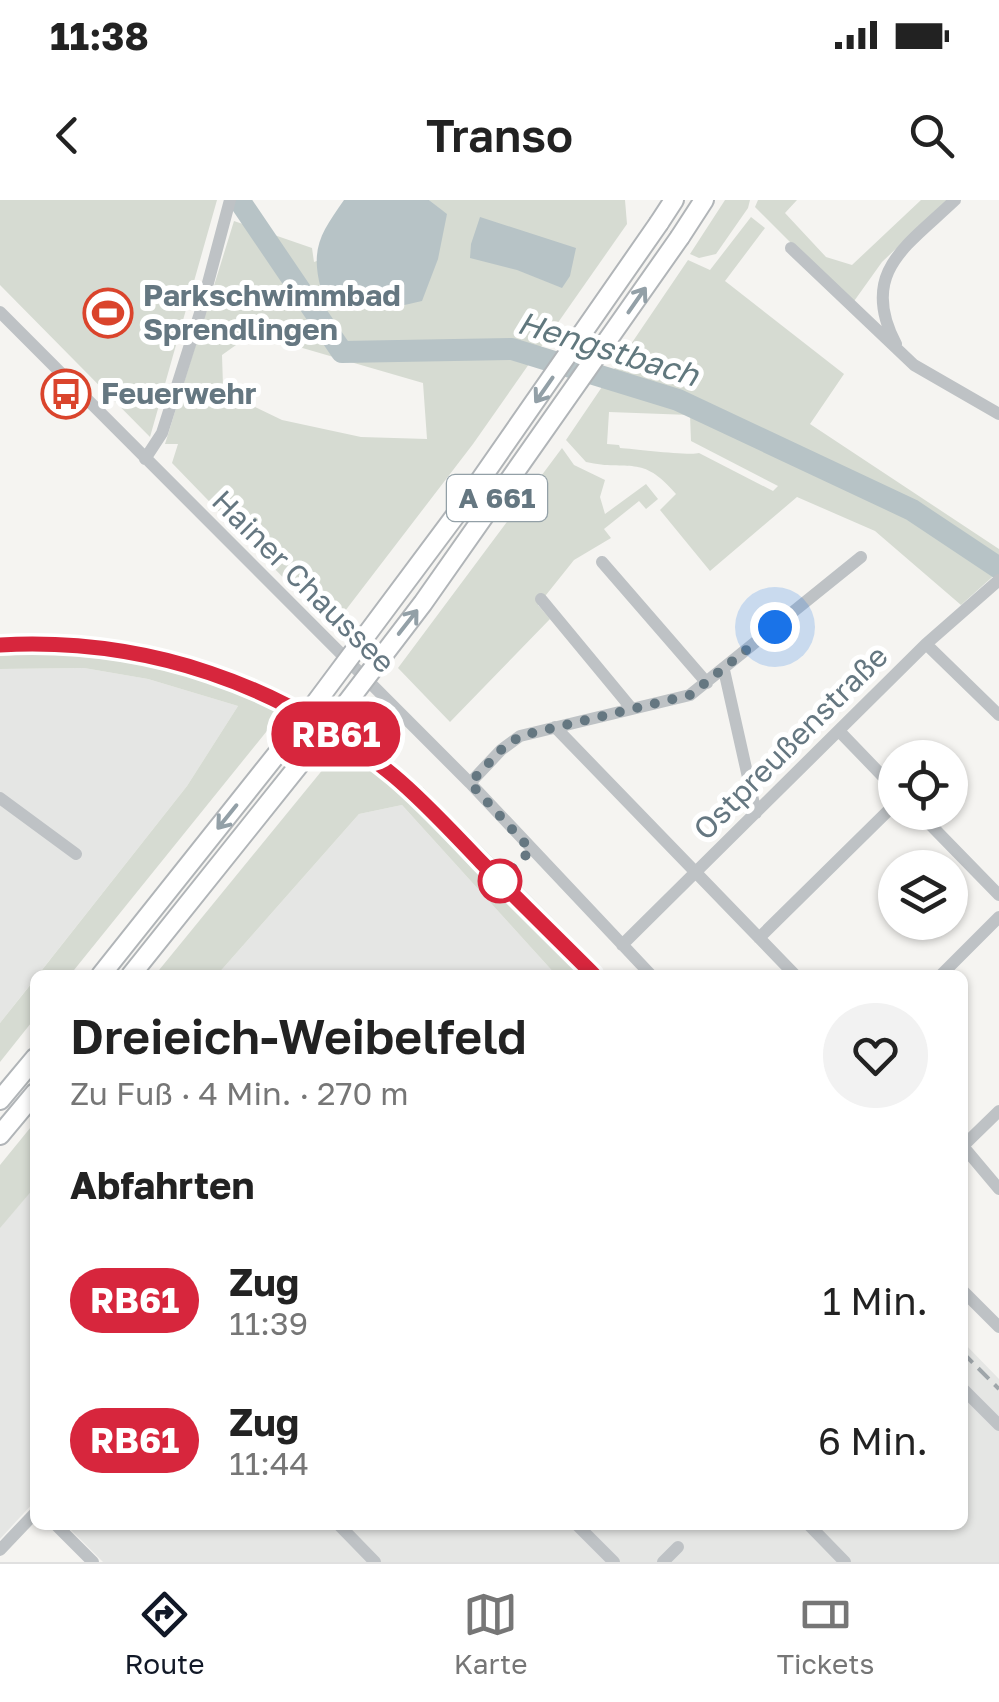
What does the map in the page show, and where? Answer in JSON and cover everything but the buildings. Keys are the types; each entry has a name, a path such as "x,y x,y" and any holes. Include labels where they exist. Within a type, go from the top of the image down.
{"highway":[{"name":"A 661","path":"105,970 288,740 458,512 674,200"},
{"name":"A 661","path":"135,970 307,756 434,587 704,200"},
{"path":"0,1100 30,1064"},
{"path":"0,1136 30,1099"}],"street":[{"path":"145,460 162,433 230,200"},
{"path":"897,346 882,302 887,270 898,254 955,200"},
{"path":"790,248 914,365 999,414"},
{"name":"Hainer Chaussee","path":"0,312 470,783 646,970"},
{"path":"470,783 510,742 528,734 690,695 862,557"},
{"path":"602,562 707,684"},
{"name":"Ostpreußenstraße","path":"622,945 926,644 998,582"},
{"path":"540,599 632,709"},
{"path":"926,644 999,714"},
{"path":"724,670 756,812"},
{"path":"555,727 790,970"},
{"path":"840,732 878,771"},
{"path":"0,798 76,854"},
{"path":"758,938 878,821"},
{"path":"936,830 999,895"},
{"path":"946,970 999,917"},
{"path":"968,1140 999,1111"},
{"path":"968,1151 999,1189"},
{"path":"968,1296 999,1326"},
{"path":"968,1394 999,1425"},
{"path":"0,1550 30,1518"},
{"path":"61,1530 93,1562"},
{"path":"345,1530 375,1562"},
{"path":"582,1530 614,1562"},
{"path":"814,1530 846,1562"},
{"path":"662,1562 678,1547"}],"shaded area":[{"name":"Parkschwimmbad Sprendlingen","path":"0,200 217,200 150,437 0,285"},
{"path":"344,200 429,200 447,214 438,259 422,301 370,308 321,289 317,252 329,222"},
{"path":"429,200 625,200 627,224 473,444 332,628 172,463 178,444 165,444 234,221 312,248 314,262 447,215","holes":["243,340 299,347 423,383 427,439 361,437 282,420 226,393 222,355"]},
{"path":"725,200 750,200 716,254 699,258 690,254"},
{"path":"758,200 797,200 785,213 826,257 852,265 921,200 947,200 882,262 852,304 755,207"},
{"path":"480,217 576,248 570,276 562,288 517,270 470,258"},
{"path":"751,217 765,228 725,281 844,374 810,424 999,549 999,571 961,605 875,531 797,497 710,571 660,510 676,494 664,481 644,468 586,462 566,440 688,260 710,270","holes":["609,412 690,415 691,441 778,486 773,491 699,453 607,444"]},
{"path":"562,448 574,465 605,480 600,497 605,514 646,484 658,499 646,509 639,501 604,529 611,538 574,560 538,605 550,619 450,722 398,668"},
{"path":"67,639 129,646 188,659 291,700 283,711 213,681 43,653 0,656 0,640"},
{"path":"43,653 188,673 234,687 283,711 74,970 42,970 187,786 238,706 148,679 84,668 0,669 0,656"},
{"path":"84,668 148,679 238,706 187,786 42,970 30,970 30,985 0,1023 0,669"},
{"path":"349,736 419,791 423,787 604,970 574,970 401,791 342,746"},
{"path":"342,746 401,791 575,970 551,970 402,805 359,814 221,970 159,970"},
{"path":"402,805 551,970 221,970 359,814"},
{"path":"30,985 30,1024 0,1062 0,1023"},
{"path":"30,1128 30,1193 0,1228 0,1165"},
{"path":"30,1193 30,1506 0,1539 0,1227"},
{"path":"968,1347 999,1379 999,1562 103,1562 71,1530 968,1530"}],"waterway":[{"name":"Hengstbach","path":"239,200 342,352 512,349 678,400 912,510 999,568"}],"railway":[{"path":"0,645 107,649 159,659 209,673 306,716 394,776 589,970"},
{"path":"968,1358 999,1389"}],"train":[{"name":"RB61","path":"0,645 64,644 153,656 215,673 264,693 349,742 395,777 589,970"}],"place":[{"name":"Parkschwimmbad Sprendlingen","path":"108,313"},
{"name":"Feuerwehr","path":"66,394"}],"route":[{"path":"500,881 531,850 470,783 501,750 520,736 690,695 775,627"}]}
